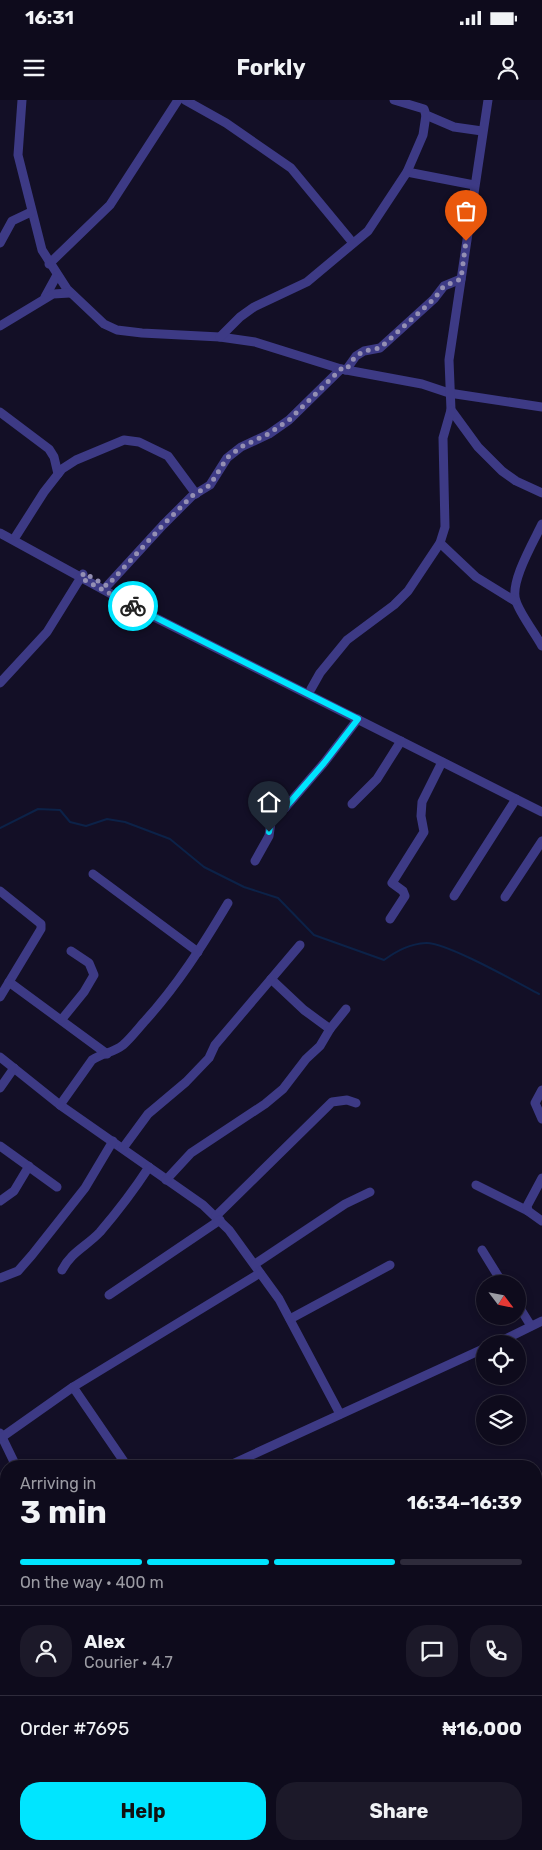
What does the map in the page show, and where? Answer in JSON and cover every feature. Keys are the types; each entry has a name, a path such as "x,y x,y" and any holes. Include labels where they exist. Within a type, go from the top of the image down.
{"street":[{"path":"22,100 18,155 42,250 49,264 70,293 104,324 117,330 142,334 220,337 255,342 343,369 422,384 449,393 542,406"},
{"path":"49,264 110,205 178,100"},
{"path":"185,100 226,123 291,168 353,243"},
{"path":"220,337 240,317 254,308 307,282 368,231 378,218 407,172 423,135 426,115 424,109 419,106 394,100"},
{"path":"310,689 320,673 347,640 394,605 408,591 440,543 445,527 443,438 451,410 449,360 488,100"},
{"path":"426,115 454,127 482,131"},
{"path":"407,172 474,185"},
{"path":"0,243 12,221 31,212"},
{"path":"45,298 57,275"},
{"path":"107,586 163,525 196,494 214,481 227,458 241,447 289,420 355,357 364,351 380,348 434,299 444,286 461,279"},
{"path":"0,326 45,298 56,293 70,293"},
{"path":"451,410 478,447 502,471 516,481 542,493"},
{"path":"0,412 49,449 54,457 58,474"},
{"path":"16,536 58,474 76,460 124,440 139,442 168,456 196,494"},
{"path":"515,601 516,581 542,524"},
{"path":"0,528 82,576 107,586 542,806"},
{"path":"0,533 358,719 542,812"},
{"path":"440,543 476,577 515,601 542,646"},
{"path":"0,683 53,624 82,576"},
{"path":"255,861 269,836 271,822 275,815 285,808 324,763 358,719"},
{"path":"352,804 377,779 401,741"},
{"path":"390,919 404,896 403,891 392,883 424,832 421,816 422,802 442,762"},
{"path":"454,896 516,799"},
{"path":"505,898 542,841"},
{"path":"93,874 198,952"},
{"path":"0,891 41,924 38,935 0,997"},
{"path":"60,1105 92,1060 99,1055 107,1054 124,1045 154,1011 198,952 228,903"},
{"path":"123,1148 148,1114 186,1082 208,1058 215,1045 300,945"},
{"path":"62,1019 84,992 94,976 89,963 71,951"},
{"path":"271,979 304,1010 330,1029"},
{"path":"9,982 62,1019 107,1054"},
{"path":"166,1180 192,1153 283,1090 306,1059 320,1046 330,1029 346,1009"},
{"path":"0,1057 60,1105 123,1148 218,1218 255,1264 260,1274 279,1299 340,1414"},
{"path":"0,1088 14,1068"},
{"path":"542,1090 535,1103 542,1118"},
{"path":"109,1295 218,1218 332,1102 347,1100 356,1103"},
{"path":"0,1278 18,1271 32,1255 85,1188 113,1141"},
{"path":"0,1146 57,1187"},
{"path":"0,1201 14,1191 28,1166"},
{"path":"62,1270 68,1259 100,1232 129,1198 149,1167"},
{"path":"528,1211 527,1206 542,1178"},
{"path":"476,1185 528,1211 542,1221"},
{"path":"255,1264 345,1204 370,1192"},
{"path":"482,1250 498,1275"},
{"path":"290,1319 390,1265"},
{"path":"13,1460 1,1435 73,1387 260,1274"},
{"path":"526,1318 531,1326"},
{"path":"512,1335 542,1321"},
{"path":"241,1460 476,1352"},
{"path":"73,1387 123,1460"}],"waterway":[{"path":"0,828 38,809 60,810 70,822 86,826 107,819 125,822 170,839 204,867 244,887 278,898 314,935 384,960 409,946 426,943 436,944 482,964 539,994"}],"way so far":[{"path":"133,606 81,578 84,573 107,586 192,496 214,481 227,458 233,452 279,428 341,369 346,370 356,356 364,351 380,348 434,299 446,284 461,279 466,241"}],"route":[{"path":"133,606 358,719 324,763 285,808 275,815 269,827 269,832"}]}
